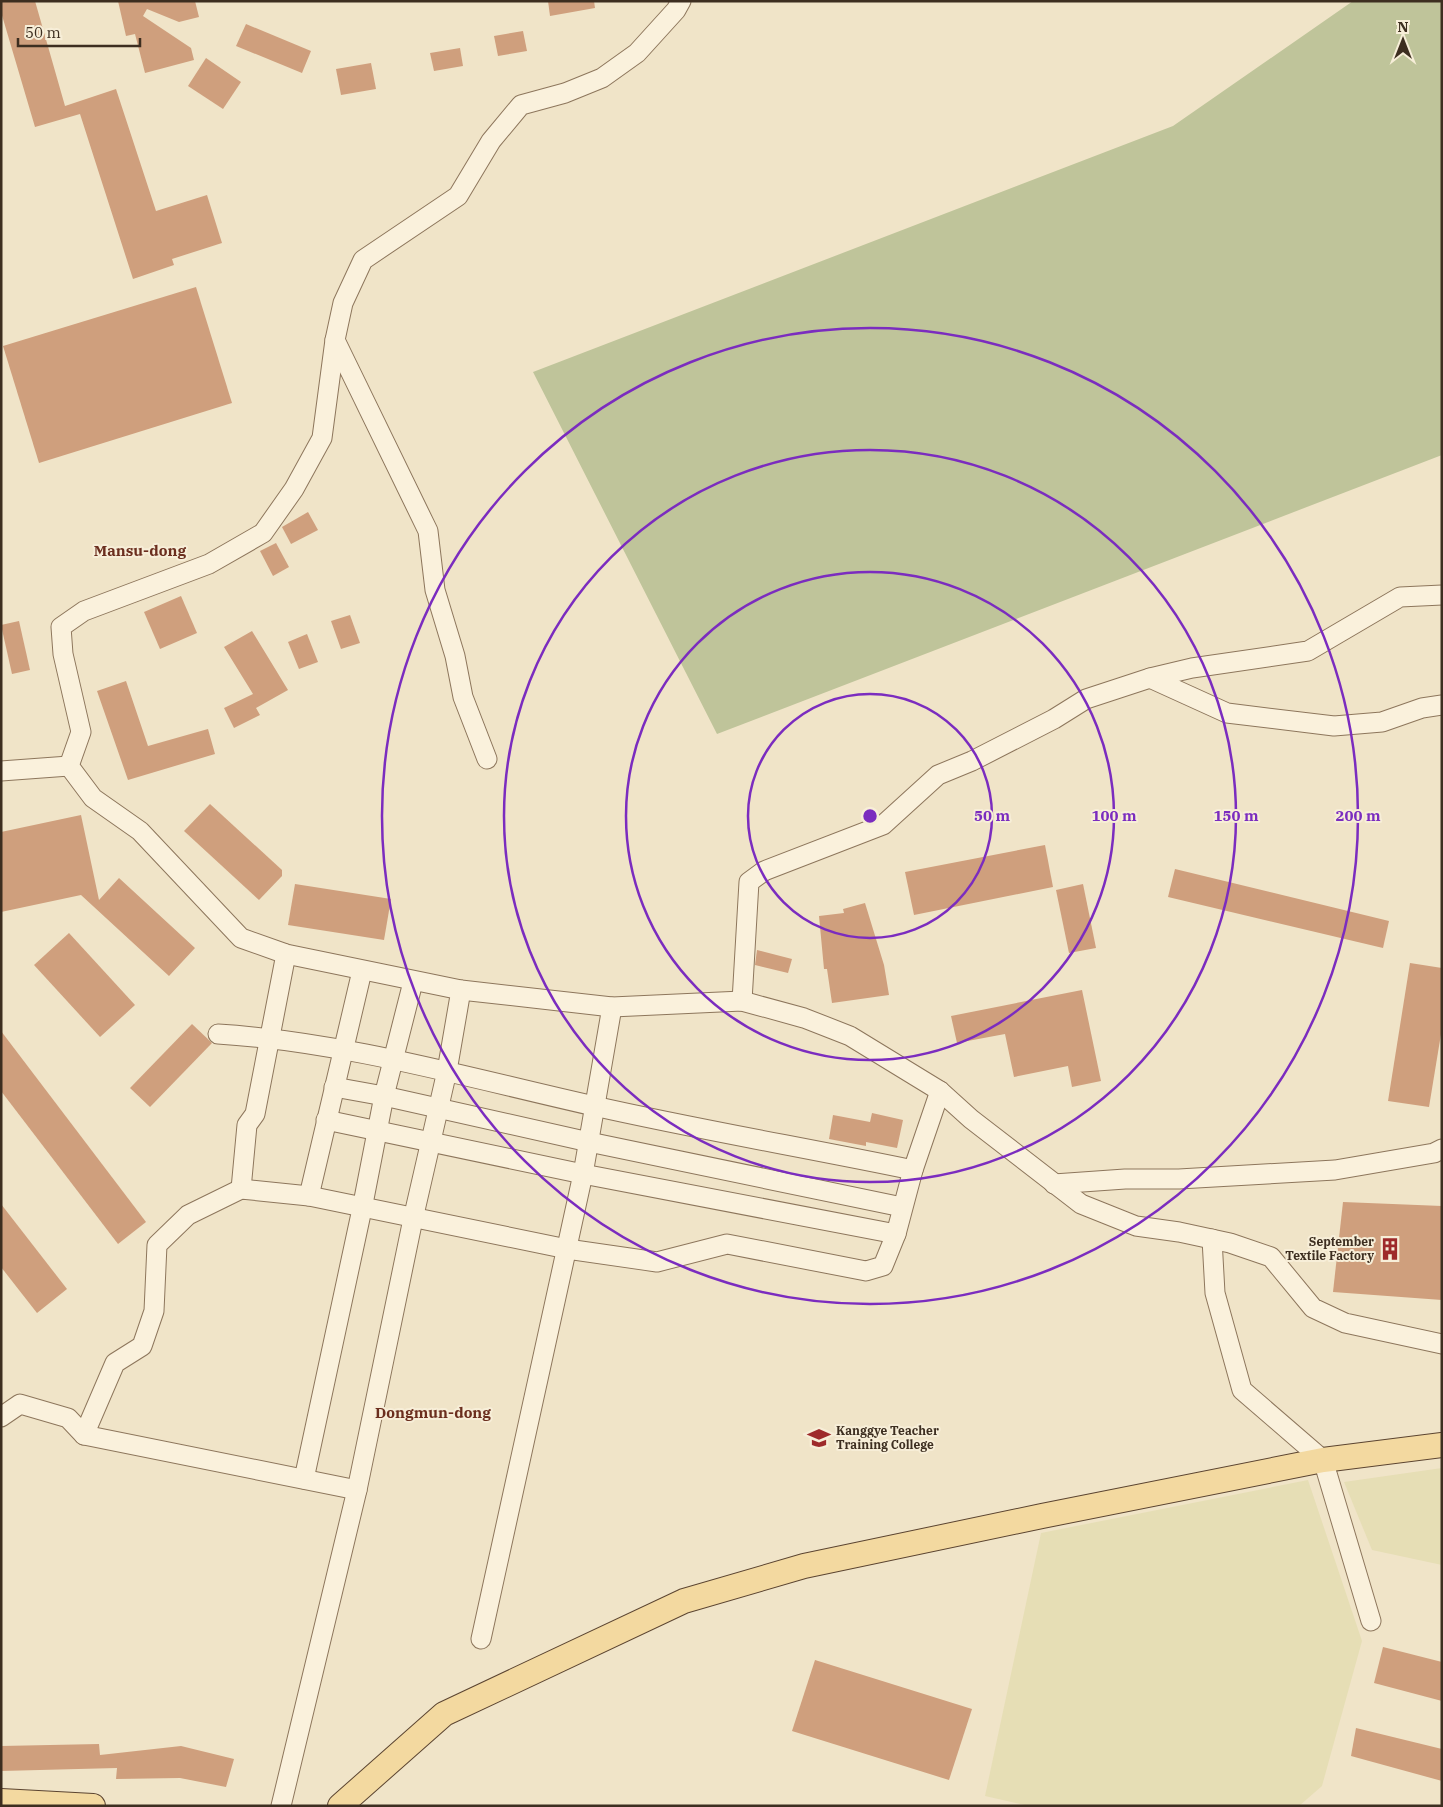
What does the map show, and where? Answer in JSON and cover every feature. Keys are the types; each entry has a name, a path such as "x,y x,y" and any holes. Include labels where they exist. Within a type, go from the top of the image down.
{"main road":[{"path":"340,1806 444,1714 684,1601 804,1566 1042,1516 1323,1460 1442,1445"},
{"path":"1,1801 93,1806"}],"street":[{"path":"69,766 80,732 63,654 61,627 84,611 209,564 264,533 294,489 322,438 335,340 344,303 363,260 458,196 491,141 522,104 565,93 602,78 637,53 676,10 681,1"},
{"path":"335,340 428,531 434,590 456,656 463,697 487,759"},
{"path":"742,1001 749,882 764,871 884,825 938,775 972,761 1086,699 1150,678 1192,668 1308,651 1400,597 1442,595"},
{"path":"1150,678 1227,712 1334,726 1382,722 1422,708 1442,705"},
{"path":"1,771 69,766"},
{"path":"69,766 93,798 140,830 241,938 286,954 413,982 461,990 612,1007 742,1001 804,1018 850,1036 940,1091 971,1119 1081,1204 1136,1226 1212,1239 1271,1257 1313,1308 1345,1323 1442,1344"},
{"path":"241,1189 247,1125 255,1114 286,954"},
{"path":"309,1196 362,971"},
{"path":"304,1479 384,1096 413,982"},
{"path":"281,1806 357,1490 413,1219 447,1071 461,990"},
{"path":"480,1639 568,1249 589,1142 612,1007"},
{"path":"218,1034 270,1038 343,1049 595,1106 913,1170"},
{"path":"334,1087 384,1096 438,1110 902,1207"},
{"path":"84,1435 115,1363 142,1346 154,1311 157,1245 188,1214 241,1189 309,1196 413,1219 568,1249 657,1262 727,1244 866,1272 883,1266 896,1234 913,1170 940,1091"},
{"path":"326,1120 583,1174 896,1234"},
{"path":"1054,1184 1335,1170 1434,1153 1442,1149"},
{"path":"1212,1239 1215,1294 1242,1390 1323,1460 1371,1621"},
{"path":"1,1417 20,1404 68,1418 84,1435 357,1490"}],"shaded area":[{"path":"1442,1468 1442,1565 1372,1550 1344,1482"},
{"path":"1308,1480 1362,1641 1322,1786 1299,1806 1029,1806 985,1796 1041,1533"}],"green space":[{"path":"1353,1 1442,1 1442,455 717,734 533,372 1173,126"}],"building":[{"path":"1,1 35,1 65,106 116,89 156,211 207,195 222,243 172,259 174,265 133,279 80,114 35,127 1,12"},
{"path":"118,1 195,1 199,17 179,22 147,9 143,16 191,48 194,60 145,73 135,34 126,36"},
{"path":"548,1 594,1 595,8 550,16"},
{"path":"246,24 311,51 302,73 236,46"},
{"path":"523,31 527,51 498,56 494,36"},
{"path":"460,48 463,66 434,71 430,53"},
{"path":"206,58 241,82 223,109 188,86"},
{"path":"371,63 376,89 341,95 336,69"},
{"path":"196,287 232,403 39,463 3,346"},
{"path":"308,512 318,530 291,544 282,527"},
{"path":"276,543 289,567 273,576 260,551"},
{"path":"181,596 197,633 160,649 144,612"},
{"path":"350,615 360,643 341,649 331,621"},
{"path":"19,621 30,670 12,674 1,625"},
{"path":"252,631 288,690 256,708 260,715 234,728 224,708 253,694 224,647"},
{"path":"307,634 318,662 299,669 288,642"},
{"path":"126,681 148,746 208,729 215,754 128,780 97,691"},
{"path":"210,804 282,870 282,876 259,900 184,831"},
{"path":"81,815 99,900 119,878 195,948 169,976 81,895 1,912 1,832"},
{"path":"1045,845 1053,887 914,915 905,872"},
{"path":"1175,869 1389,921 1383,948 1168,897"},
{"path":"295,884 391,899 384,940 288,925"},
{"path":"1083,884 1096,948 1069,953 1056,890"},
{"path":"865,903 884,965 889,995 832,1003 827,969 824,969 819,916 844,913 843,909"},
{"path":"69,933 135,1005 100,1037 34,965"},
{"path":"757,950 792,959 788,973 755,965"},
{"path":"1410,963 1442,968 1442,1028 1429,1107 1388,1101"},
{"path":"1082,990 1101,1081 1072,1087 1068,1066 1014,1077 1005,1034 957,1043 951,1016"},
{"path":"192,1024 212,1043 150,1107 130,1088"},
{"path":"1,1031 146,1222 118,1244 1,1091"},
{"path":"872,1113 903,1120 897,1148 866,1142 866,1146 829,1139 833,1115 870,1122"},
{"name":"September Textile Factory","path":"1343,1202 1442,1206 1442,1300 1333,1292"},
{"path":"1,1204 67,1289 37,1313 1,1267"},
{"path":"1383,1647 1442,1662 1442,1701 1374,1683"},
{"path":"815,1660 972,1709 949,1780 792,1731"},
{"path":"1356,1728 1442,1749 1442,1781 1351,1756"},
{"path":"99,1744 100,1755 181,1746 234,1759 226,1787 180,1778 116,1779 117,1768 1,1771 1,1746"}],"place":[{"name":"September Textile Factory","path":"1390,1249"},
{"name":"Kanggye Teacher Training College","path":"819,1438"}],"district":[{"name":"Mansu-dong","path":"140,551"},
{"name":"Dongmun-dong","path":"433,1413"}]}
